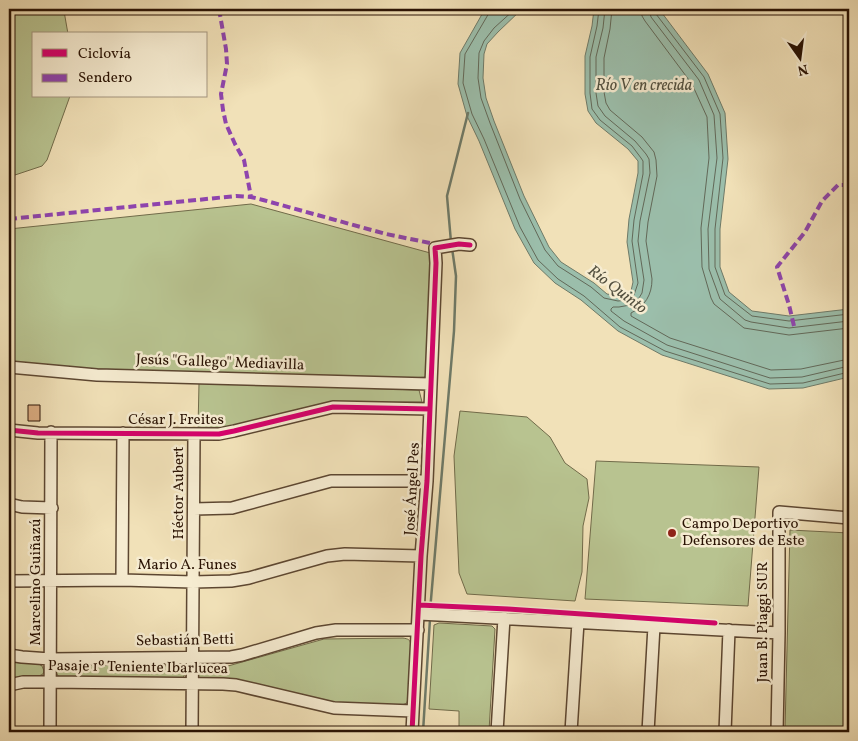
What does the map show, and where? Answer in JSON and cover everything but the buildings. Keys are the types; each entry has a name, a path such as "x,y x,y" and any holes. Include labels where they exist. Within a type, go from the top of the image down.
{"street":[{"name":"José Ángel Pes","path":"412,732 427,481 436,263 438,247 464,245"},
{"name":"Jesús \"Gallego\" Mediavilla","path":"9,367 97,375 430,384"},
{"name":"César J. Freites","path":"9,430 38,433 219,434 333,407 430,409"},
{"name":"Marcelino Guiñazú","path":"50,732 51,432"},
{"path":"122,580 123,433"},
{"name":"Héctor Aubert","path":"192,732 194,434"},
{"path":"194,509 232,508 331,481 427,481"},
{"path":"9,504 22,507 52,508"},
{"name":"Juan B. Piaggi SUR","path":"777,732 779,633 778,512 849,518"},
{"name":"Mario A. Funes","path":"9,581 231,581 249,578 327,556 345,554 422,556"},
{"path":"419,614 779,633"},
{"path":"498,732 504,618"},
{"path":"572,732 578,622"},
{"path":"648,732 654,626"},
{"name":"Sebastián Betti","path":"9,655 50,659 231,657 316,633 336,630 418,630"},
{"path":"725,732 729,630"},
{"name":"Pasaje 1º Teniente Ibarlucea","path":"9,685 23,682 223,684 236,685 334,708 414,711"}],"shaded area":[{"path":"9,9 61,9 64,11 68,32 32,32 32,98 69,98 47,160 42,166 9,177"},
{"path":"251,204 434,254 427,377 299,376 72,368 9,362 9,229"},
{"path":"199,383 419,390 422,402 335,403 234,427 198,429"},
{"path":"460,411 527,417 550,437 565,463 587,479 589,498 583,526 582,572 575,601 467,594 459,573 454,456"},
{"name":"Campo Deportivo Defensores de Este","path":"596,461 759,467 748,606 585,599"},
{"path":"790,530 849,533 849,732 785,729"},
{"path":"439,623 492,626 495,629 489,731 459,729 459,711 429,709 434,625"},
{"path":"403,638 408,640 411,645 408,698 407,703 402,705 330,704 198,678 198,667 201,665 228,666 324,639"},
{"path":"9,662 39,664 44,671 43,674 37,677 9,679"},
{"path":"61,665 182,666 185,672 181,679 61,677 56,672"}],"water":[{"name":"Río V en crecida","path":"485,9 522,9 487,44 484,54 483,78 486,98 524,196 549,247 561,262 594,283 607,294 618,296 625,295 631,291 633,282 627,242 629,219 638,173 638,161 628,149 596,123 588,111 585,94 585,56 594,9 659,9 708,74 725,113 728,159 720,229 720,267 729,292 752,311 789,316 849,309 849,377 803,388 769,389 662,355 618,331 581,300 555,283 534,263 515,229 467,116 458,84 460,53"}],"waterway":[{"path":"451,242 447,196 468,113"},
{"path":"430,611 454,331 456,276 452,248"},
{"path":"423,732 430,619"}],"marked path":[{"path":"219,9 227,64 221,94 223,110 226,124 244,160 251,197"},
{"path":"794,326 777,267 805,232 822,201 838,185 849,185"},
{"path":"9,219 236,196 251,197 386,234 430,243 435,248"}],"cycle path":[{"path":"412,732 421,556 427,481 436,263 435,248 459,244 470,245"},
{"path":"9,430 38,433 219,434 333,407 430,409"},
{"path":"419,605 715,623"}],"place":[{"name":"Campo Deportivo Defensores de Este","path":"672,533"}],"water label":[{"name":"Río Quinto","path":"617,290"}]}
